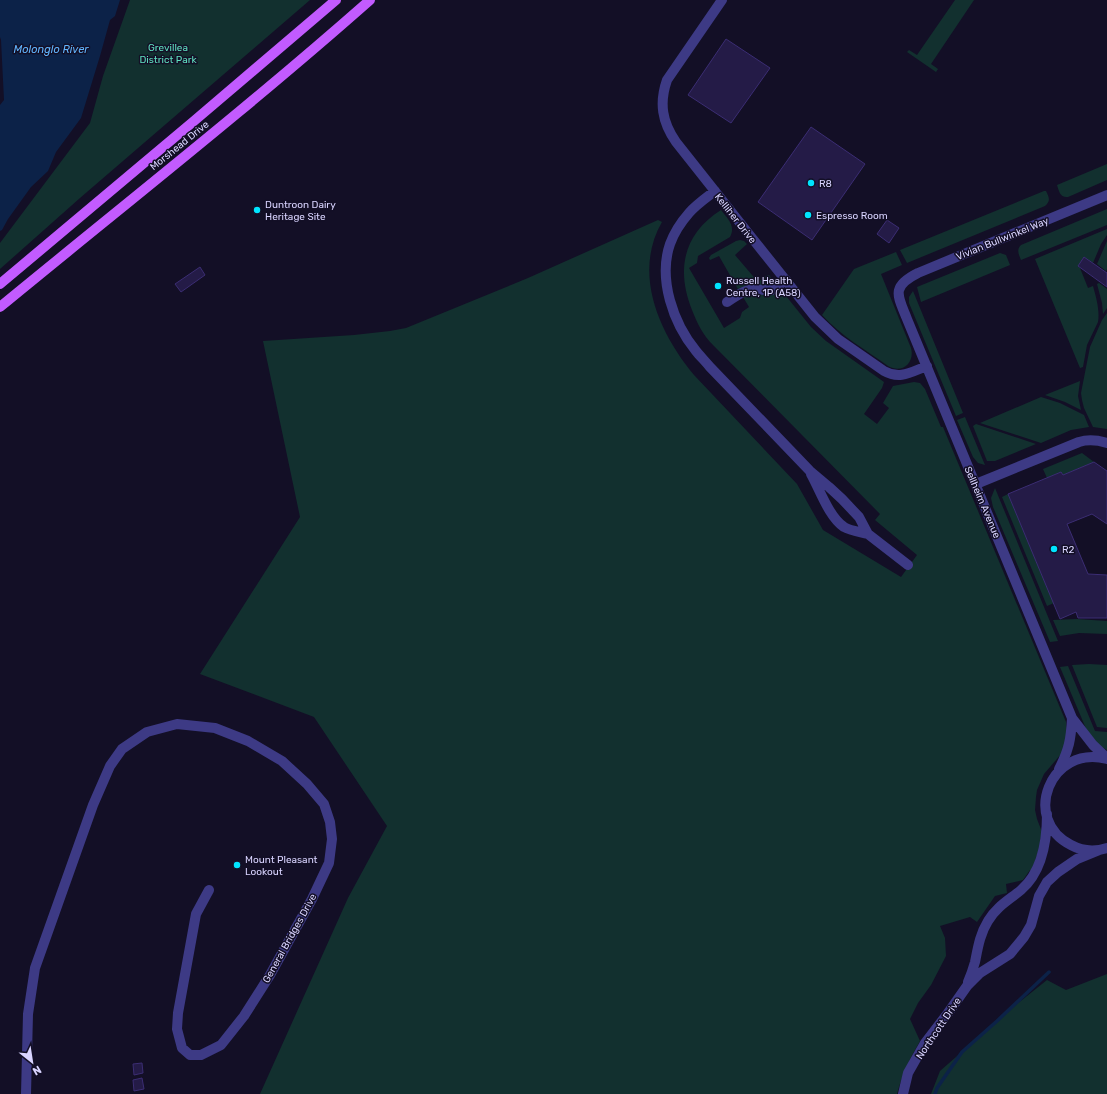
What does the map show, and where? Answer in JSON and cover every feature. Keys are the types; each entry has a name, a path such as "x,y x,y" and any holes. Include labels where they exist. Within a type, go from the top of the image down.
{"main road":[{"name":"Morshead Drive","path":"0,284 336,0"},
{"name":"Morshead Drive","path":"0,307 321,43 370,0"}],"street":[{"name":"Kelliher Drive","path":"722,0 667,80 664,90 663,103 664,119 669,131 676,142 815,317 827,329 838,339 892,375 901,375 927,366"},
{"path":"715,191 689,213 671,242 667,255 666,268 668,290 673,310 682,330 696,351 810,471 833,490 857,515 868,534"},
{"name":"Vivian Bullwinkel Way","path":"901,286 910,277 922,271 1107,195"},
{"path":"727,302 749,290 772,290 786,280"},
{"name":"Sellheim Avenue","path":"901,286 898,293 899,298 1072,718 1093,745 1107,758"},
{"path":"976,484 1085,440 1107,443"},
{"path":"810,471 836,520 848,528 868,534 908,565"},
{"name":"Sellheim Avenue","path":"1047,814 1046,795 1068,749 1072,718"},
{"name":"General Bridges Drive","path":"26,1094 28,1014 35,968 93,805 110,766 122,749 147,732 178,724 215,728 248,741 282,761 307,784 324,804 330,822 332,839 329,863 312,899 270,975 244,1016 221,1045 201,1055 190,1055 182,1048 177,1029 178,1013 196,914 208,890"},
{"path":"1055,776 1065,766 1078,759 1092,757 1107,758"},
{"path":"1047,814 1053,830 1063,840 1082,849 1103,849"},
{"name":"Northcott Drive","path":"967,986 980,938 987,922 1000,906 1026,885 1036,871 1046,838 1047,814"},
{"name":"Northcott Drive","path":"904,1094 908,1073 925,1043 967,986 980,973 1010,954 1021,942 1030,925 1039,896 1052,877 1081,857 1103,849"}],"green space":[{"name":"Grevillea District Park","path":"130,0 310,0 0,269 0,243 90,123 103,76"},
{"path":"955,0 974,0 931,64 938,69 936,72 907,52 909,50 917,55"},
{"path":"1107,164 1107,180 1068,197 1060,194 1057,185"},
{"path":"1046,191 1049,199 1045,206 907,263 900,250"},
{"path":"1107,209 1107,225 1021,260 1018,251 1021,245"},
{"path":"721,210 732,226 732,233 730,237 698,256 697,263 689,268 724,328 740,318 742,312 749,307 743,297 745,295 780,290 811,327 826,341 884,382 882,388 864,414 877,424 889,408 883,403 893,386 914,382 920,383 925,389 941,427 943,427 1066,722 1067,734 1062,753 1044,774 1037,790 1035,810 1042,832 1039,849 1032,870 1030,870 1023,880 1006,884 1007,893 995,896 977,922 970,917 940,926 945,938 946,956 931,985 918,1003 910,1019 920,1041 901,1080 897,1094 260,1094 348,898 387,826 314,717 200,674 300,517 263,341 354,335 406,328 528,278 658,220 662,222 653,242 650,262 650,282 654,303 661,322 670,341 682,359 694,375 797,484 823,530 901,577 917,555 875,520 880,514 713,345 698,324 687,295 684,281 686,254 698,230"},
{"path":"1107,229 1107,235 1101,244 1093,263 1084,257 1078,266 1088,288 1093,286 1098,313 1098,322 1087,345 1083,367 1080,368 1035,259"},
{"path":"740,240 747,244 735,255 758,282 769,275 775,283 773,285 739,291 719,256 710,260 709,258 711,255"},
{"path":"1107,241 1107,269 1106,271 1097,264"},
{"path":"896,252 902,265 881,274 912,353 906,366 898,369 888,366 837,330 822,315 854,269"},
{"path":"1000,253 1006,255 1010,265 921,302 917,287"},
{"path":"1099,283 1107,289 1107,308 1103,314 1097,284"},
{"path":"913,291 963,413 956,416 909,303 909,297"},
{"path":"1107,313 1107,429 1093,427 1084,408 1081,393 1090,347 1102,320"},
{"path":"1080,381 1078,396 1081,410 1065,402 1045,395"},
{"path":"1041,397 1060,403 1084,415 1089,427 1071,430 1041,443 980,423"},
{"path":"965,417 985,465 978,463 973,457 957,420"},
{"path":"976,424 1036,444 995,461 987,461 973,426"},
{"path":"1082,453 1094,462 1063,475 1061,472 1047,478 1043,469"},
{"path":"995,488 1058,641 1050,642 993,507 991,498"},
{"path":"1008,494 1054,603 1047,606 1002,497"},
{"path":"1077,619 1107,621 1107,634 1079,633 1060,636 1053,620"},
{"path":"1072,665 1107,665 1107,728 1097,727"},
{"path":"1068,666 1095,731 1107,732 1107,750 1100,746 1087,731 1060,667"},
{"path":"1107,974 1107,1094 931,1094 940,1071 1012,1008 1047,980 1066,990"}],"water":[{"name":"Molonglo River","path":"0,0 120,0 115,16 110,20 81,118 56,152 48,171 31,187 0,231 0,105 4,100 0,37"}],"building":[{"path":"726,39 770,68 731,123 688,95"},
{"name":"R8","path":"811,127 865,164 812,240 758,202"},
{"path":"887,220 899,228 889,243 877,234"},
{"path":"1084,257 1107,273 1107,287 1078,266"},
{"path":"200,267 205,275 181,292 175,284"},
{"name":"R2","path":"1094,462 1107,471 1107,524 1092,514 1067,524 1088,574 1107,575 1107,618 1078,618 1076,612 1060,619 1008,494 1061,472 1063,475"},
{"path":"142,1063 143,1073 134,1075 133,1064"},
{"path":"142,1078 144,1089 134,1091 133,1080"}],"waterway":[{"path":"935,1094 937,1088 962,1052 1049,972"}],"place":[{"name":"R8","path":"811,183"},
{"name":"Duntroon Dairy Heritage Site","path":"257,210"},
{"name":"Espresso Room","path":"808,215"},
{"name":"Russell Health Centre, 1P (A58)","path":"718,286"},
{"name":"R2","path":"1054,549"},
{"name":"Mount Pleasant Lookout","path":"237,865"}]}
